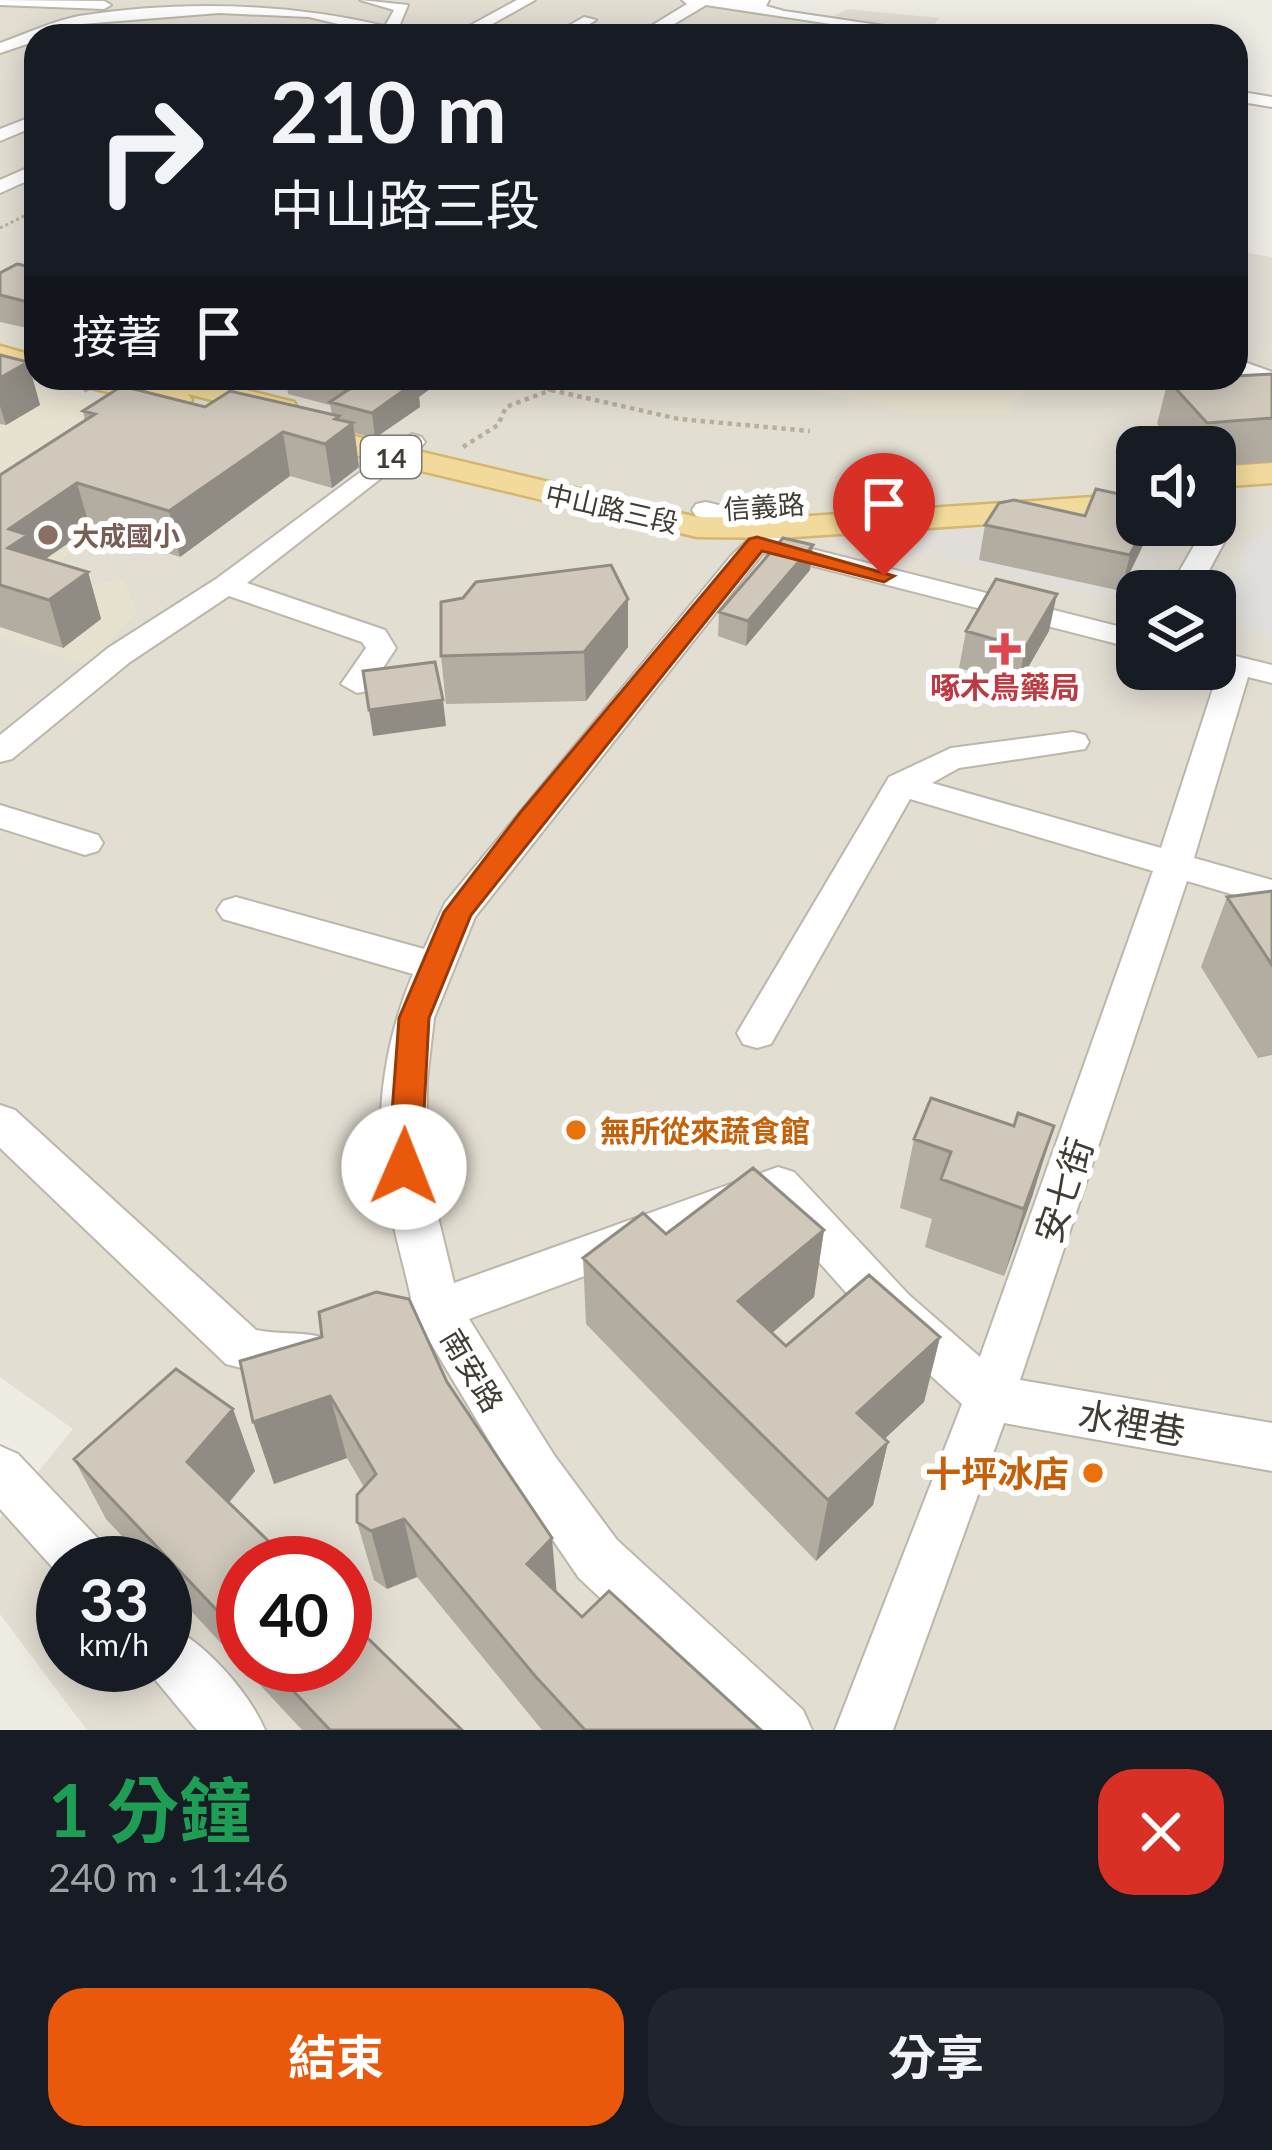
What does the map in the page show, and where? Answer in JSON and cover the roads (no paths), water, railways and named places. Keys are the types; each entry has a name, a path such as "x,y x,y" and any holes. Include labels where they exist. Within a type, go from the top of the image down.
{"main road":[{"name":"中山路三段","path":"114,390 702,519"},
{"name":"中山路三段","path":"201,390 402,450 455,452 702,519"},
{"path":"1236,476 1272,473"},
{"name":"信義路","path":"702,519 1116,484"},
{"path":"1236,497 1272,495"},
{"name":"信義路","path":"702,519 768,536 1116,505"}],"street":[{"path":"367,0 403,8 393,24"},
{"path":"483,24 528,0"},
{"path":"661,24 695,1 809,0"},
{"path":"0,1 199,11 217,5 245,10"},
{"path":"739,3 830,24"},
{"path":"69,24 245,10 289,11 354,24"},
{"path":"260,24 289,11"},
{"path":"582,24 589,20"},
{"path":"0,752 119,655 226,585 402,450"},
{"path":"768,536 1116,613"},
{"path":"768,536 1116,634"},
{"name":"南安路","path":"768,536 458,912 414,1018 404,1167 438,1312 536,1472 598,1558 783,1730"},
{"path":"226,585 374,636 381,648 358,684"},
{"name":"安七街","path":"864,1730 991,1399 1174,868 1237,657"},
{"path":"757,1033 901,785 951,759 1072,742"},
{"path":"901,785 1272,893"},
{"path":"0,816 85,843"},
{"path":"236,910 435,966"},
{"path":"0,1122 244,1349 296,1360 778,1185 892,1310 991,1399"},
{"name":"水裡巷","path":"991,1399 1272,1447"},
{"path":"0,1471 59,1536"},
{"path":"192,1682 236,1730"}],"place":[{"name":"大成國小","path":"48,535"},
{"name":"啄木鳥藥局","path":"1005,649"},
{"name":"無所從來蔬食館","path":"576,1130"},
{"name":"十坪冰店","path":"1093,1473"}]}
